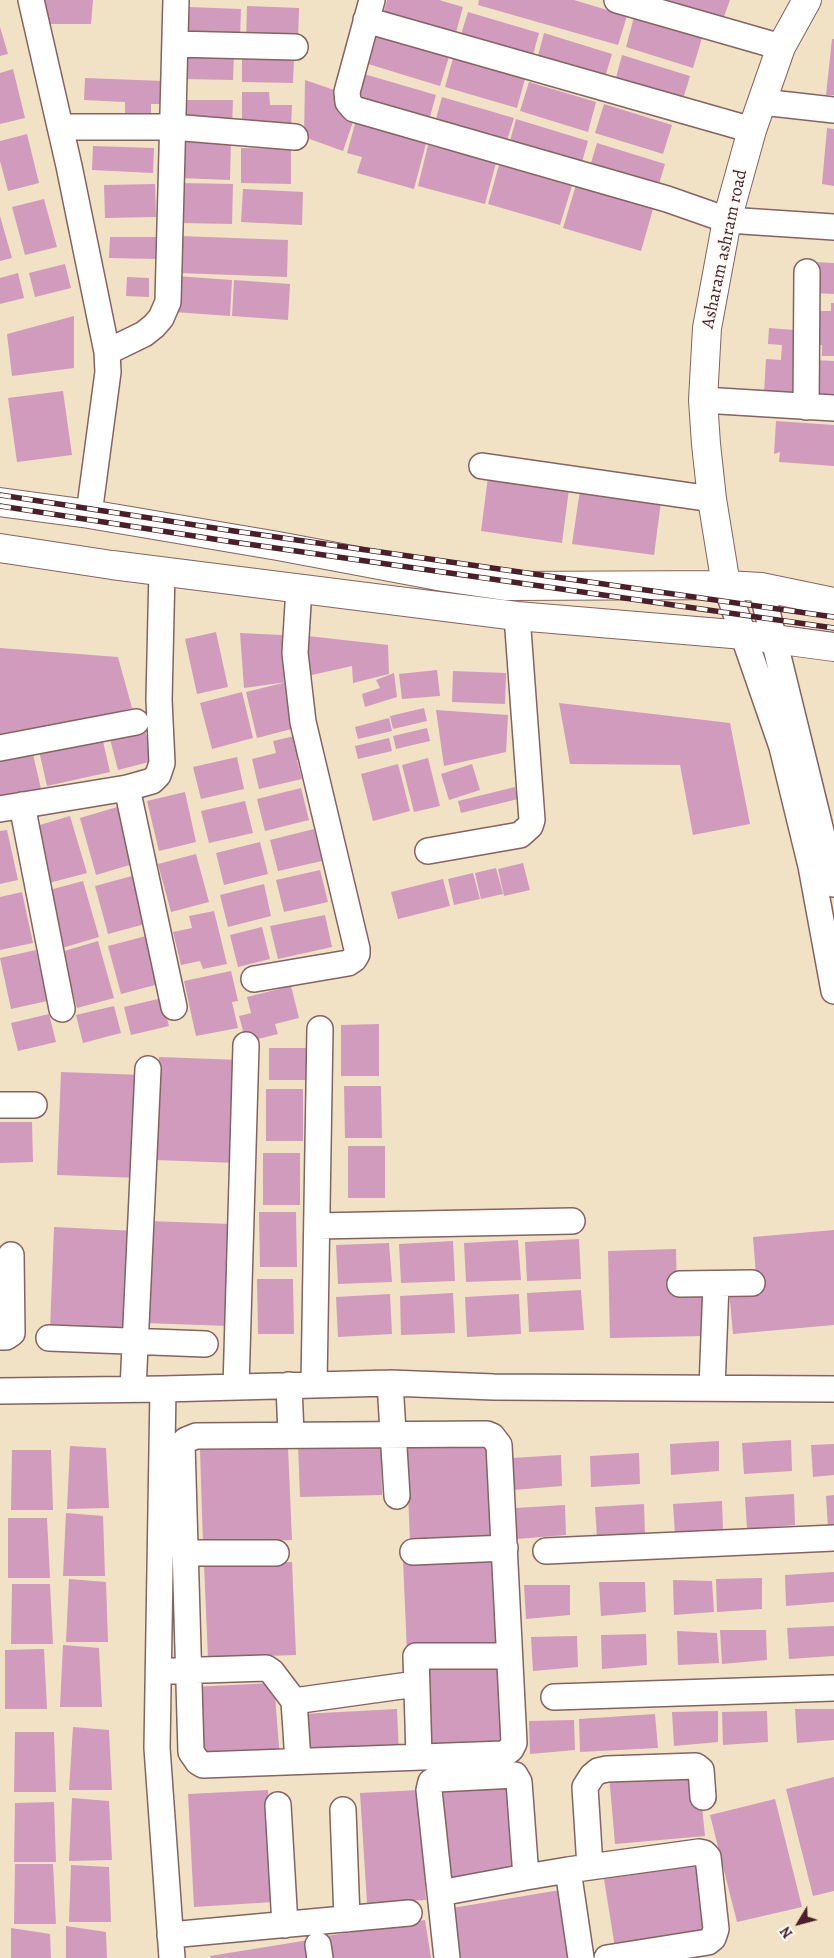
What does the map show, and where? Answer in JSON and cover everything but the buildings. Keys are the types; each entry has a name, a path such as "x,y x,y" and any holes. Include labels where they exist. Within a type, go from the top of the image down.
{"street":[{"path":"31,0 60,127 107,352 108,372 88,514"},
{"path":"107,352 144,334 154,326 161,318 168,302 176,0"},
{"path":"617,0 781,47"},
{"name":"Asharam ashram road","path":"726,585 712,499 703,400 707,328 727,220 752,130 781,47 807,0"},
{"path":"752,130 369,10 347,92 348,102 354,109 667,199 727,220 834,226"},
{"path":"175,44 295,47"},
{"path":"762,102 834,110"},
{"path":"60,127 172,126 295,137"},
{"path":"806,407 807,272"},
{"path":"703,400 834,408"},
{"path":"482,466 712,499"},
{"path":"0,502 88,514 278,546 443,577 504,586 726,585 761,587 834,602"},
{"path":"719,541 761,587 834,884"},
{"path":"0,548 162,571 517,616 744,635 834,647"},
{"path":"62,1008 11,807 127,788 152,781 158,775 162,763 159,700 162,571"},
{"path":"726,585 782,747 811,866 834,991"},
{"path":"254,979 348,963 357,954 303,722 296,653 299,588"},
{"path":"428,851 520,835 530,826 532,820 517,616"},
{"path":"0,748 136,722"},
{"path":"127,788 174,1006"},
{"path":"314,1384 320,1030"},
{"path":"236,1386 246,1046"},
{"path":"133,1389 148,1070"},
{"path":"0,1105 34,1105"},
{"path":"317,1226 572,1221"},
{"path":"0,1337 6,1337 12,1333 11,1255"},
{"path":"680,1284 752,1284"},
{"path":"712,1388 716,1284"},
{"path":"49,1338 205,1344"},
{"path":"390,1383 396,1496"},
{"path":"0,1391 390,1383 494,1387 834,1389"},
{"path":"289,1385 291,1435"},
{"path":"163,1389 157,1748 171,1947 285,1925 409,1913"},
{"path":"487,1434 496,1439 499,1445 514,1743 504,1754 203,1765 198,1762 191,1752 182,1444 196,1436 291,1435 487,1434"},
{"path":"546,1551 834,1538"},
{"path":"413,1552 505,1548"},
{"path":"186,1553 276,1552"},
{"path":"419,1757 416,1656 509,1656"},
{"path":"158,1671 266,1668 272,1672 294,1701 298,1762"},
{"path":"294,1701 416,1684"},
{"path":"554,1697 834,1688"},
{"path":"581,1958 579,1869 585,1787 592,1776 606,1770 696,1766 701,1770 703,1797"},
{"path":"447,1958 429,1790 431,1782 437,1779 510,1774 518,1778 526,1877"},
{"path":"278,1805 285,1925"},
{"path":"343,1810 347,1919"},
{"path":"440,1893 526,1877 700,1852 704,1853 708,1857 716,1929 713,1938 708,1942 607,1958"}],"railway":[{"path":"0,495 234,531 834,617"},
{"path":"0,506 233,542 834,628"}]}
